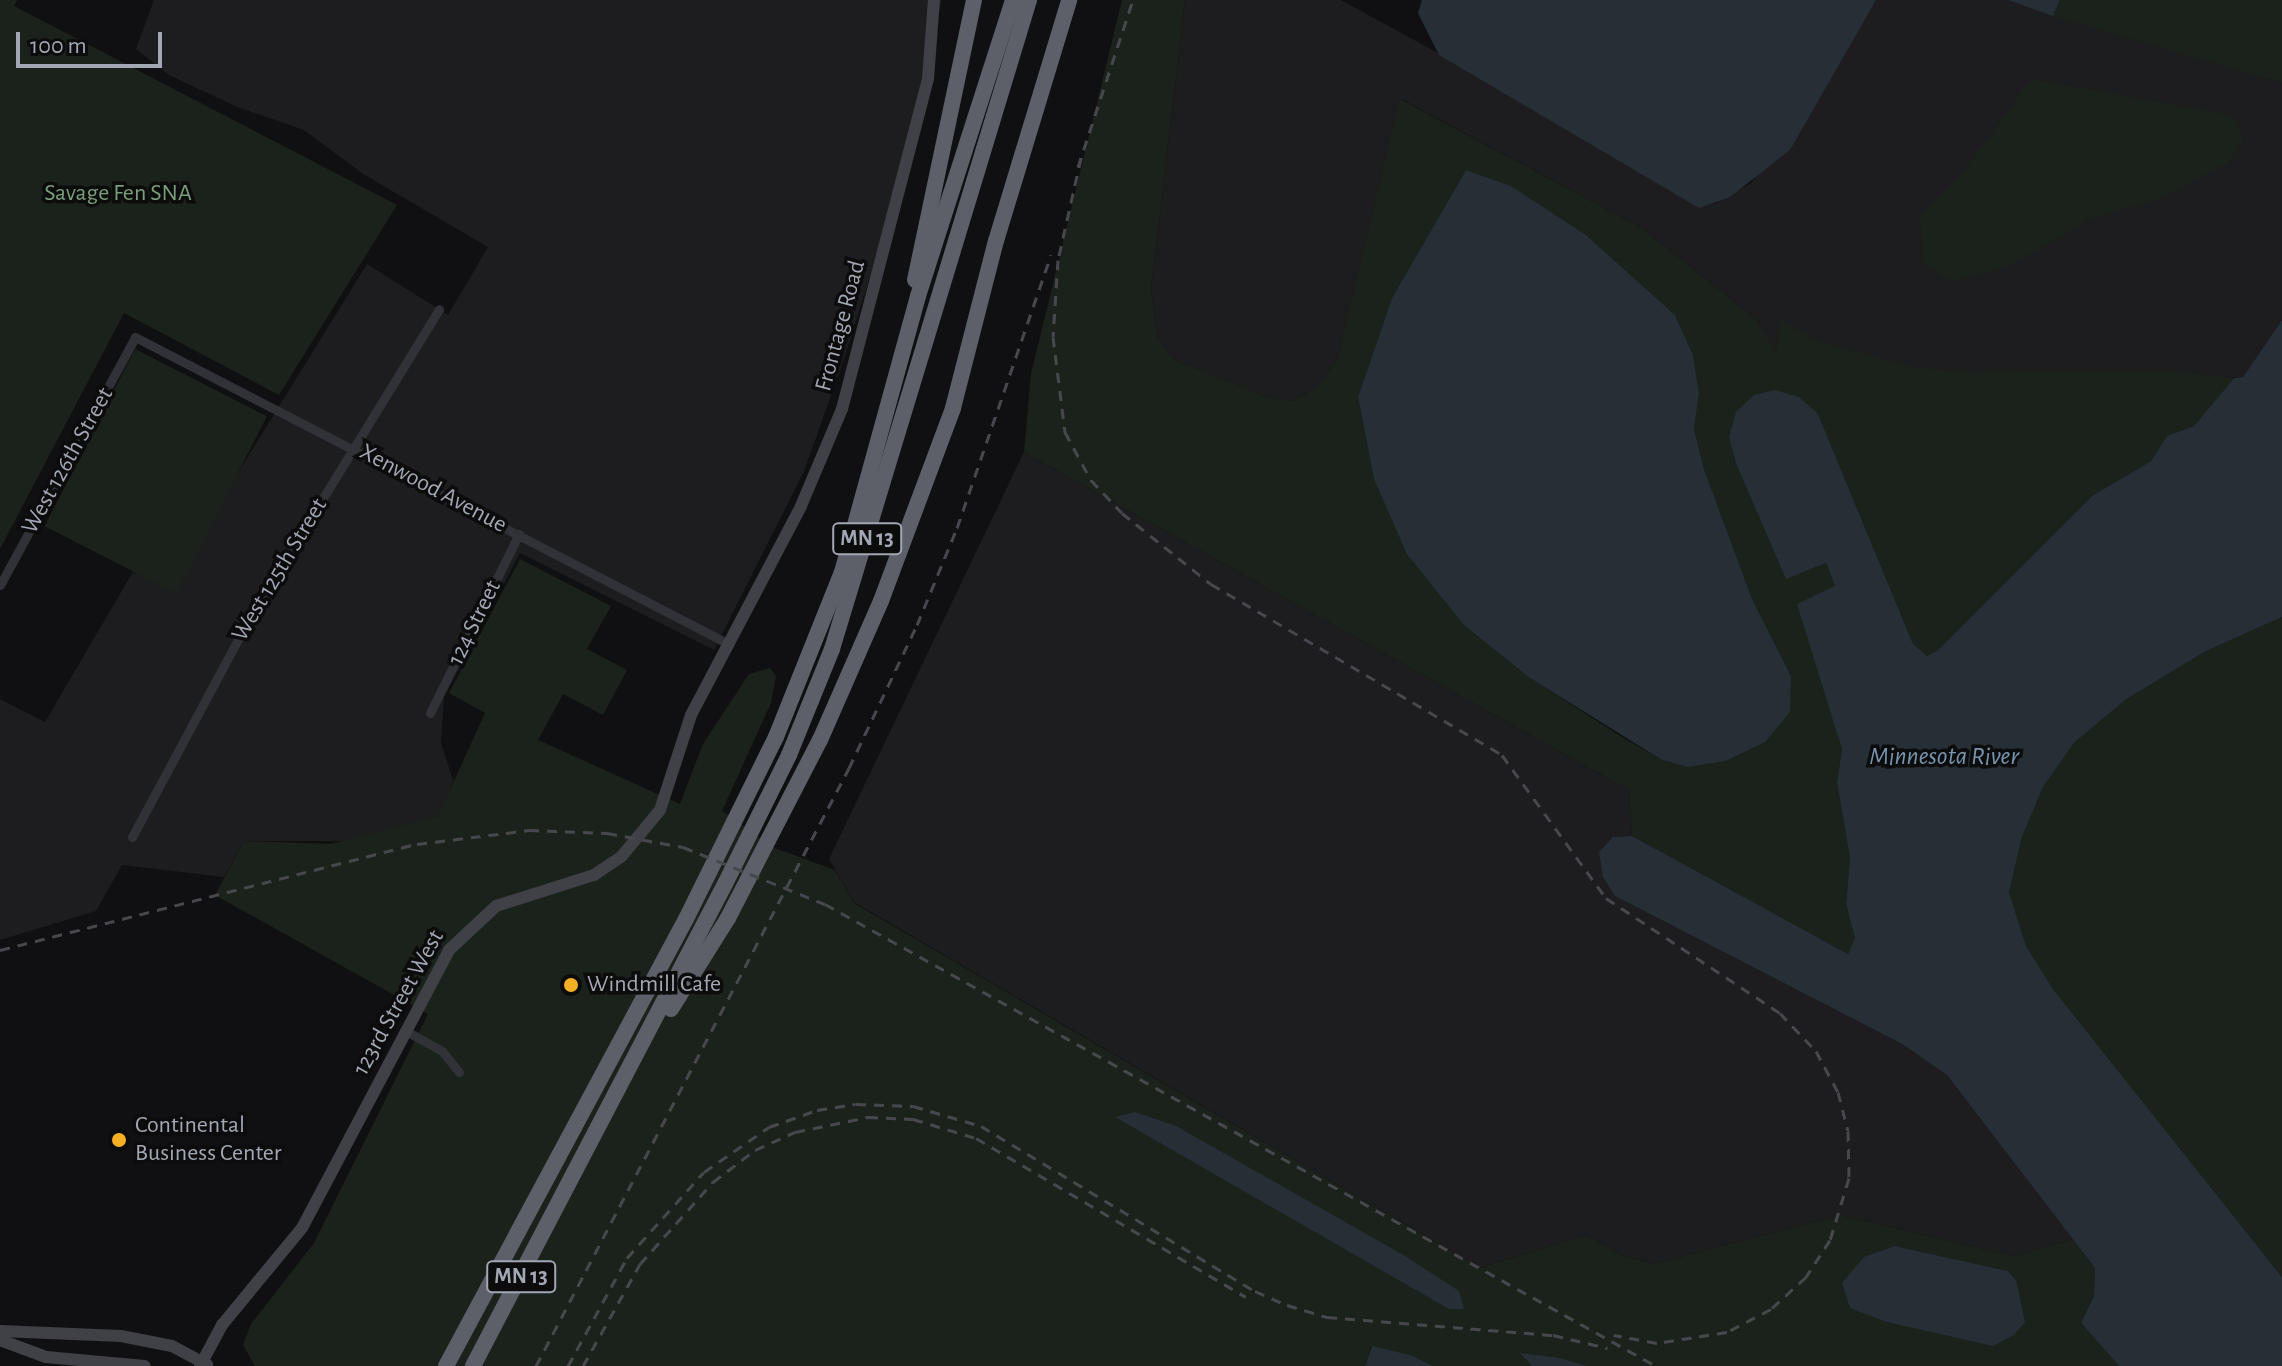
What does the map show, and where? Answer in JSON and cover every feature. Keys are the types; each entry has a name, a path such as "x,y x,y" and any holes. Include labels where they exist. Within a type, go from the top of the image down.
{"highway":[{"path":"903,351 974,0"},
{"name":"MN 13","path":"446,1366 686,919 776,737 842,572 903,351 1013,0"},
{"name":"MN 13","path":"473,1366 639,1053 789,755 832,649 1029,0"},
{"path":"639,1053 719,936 820,740 881,601 953,408 996,241 1069,0"}],"street":[{"name":"Frontage Road","path":"729,644 815,478 842,409 928,79 934,0"},
{"name":"West 125th Street","path":"132,837 251,615 439,309"},
{"name":"Xenwood Avenue","path":"135,337 354,447 729,644"},
{"name":"West 126th Street","path":"0,585 135,337"},
{"name":"124 Street","path":"430,713 519,534"},
{"name":"123rd Street West","path":"204,1365 222,1325 302,1228 449,950 471,924 496,906 594,875 621,857 644,834 660,810 691,715 729,644"},
{"path":"406,1031 442,1051 459,1072"},
{"path":"0,1331 121,1336 172,1346 204,1365"},
{"path":"0,1340 46,1357 145,1366"}],"shaded area":[{"path":"154,0 942,0 879,248 841,368 804,471 714,650 520,553 444,697 441,743 453,780 443,813 385,841 244,841 224,877 122,865 96,911 0,940 0,699 45,722 134,570 168,586 367,264 448,315 488,247 363,174 304,130 237,107 169,75 136,49"},
{"path":"1185,0 1341,0 1714,204 1751,183 1876,0 2008,0 2282,83 2282,320 2243,377 1799,397 1756,319 1642,228 1401,99 1337,360 1315,389 1292,401 1267,397 1175,360 1158,338 1151,289"},
{"path":"1024,452 1629,790 1632,836 1613,837 1615,896 1902,1044 1947,1075 2073,1239 2014,1256 1840,1215 1653,1264 1622,1255 1585,1235 1480,1268 854,902 829,859"}],"green space":[{"name":"Savage Fen SNA","path":"0,0 17,0 14,6 397,205 279,395 124,313 0,549"},
{"path":"1122,0 1185,0 1151,289 1158,338 1175,360 1267,397 1292,401 1315,389 1337,360 1400,99 1642,228 1756,319 1776,354 1781,320 1818,341 1912,367 1969,372 2164,370 2234,378 2194,426 2167,436 2151,461 2092,496 1938,650 1926,656 1913,644 1818,414 1787,578 1826,563 1835,586 1835,719 1842,749 1837,782 1850,858 1846,904 1855,938 1848,954 1632,836 1629,790 1024,452 1031,374","holes":["1466,170 1511,186 1586,235 1675,315 1693,355 1699,393 1694,429 1704,469 1752,599 1791,676 1687,767 1662,760 1530,678 1374,479 1358,397 1392,298"]},
{"path":"2060,0 2282,0 2282,83 2053,16"},
{"path":"2032,79 2232,115 2244,139 2229,162 2162,198 2090,219 2010,266 1951,281 1923,263 1920,213 1954,184"},
{"path":"135,349 267,416 177,594 45,526"},
{"path":"520,559 611,606 587,649 627,670 603,715 563,694 538,740 680,804 703,744 749,674 770,668 776,676 771,703 722,811 772,847 835,870 854,903 1480,1268 1585,1235 1622,1255 1653,1264 1840,1215 2014,1256 2073,1239 2095,1268 2094,1296 2081,1323 2119,1366 1588,1366 1522,1353 1532,1366 1433,1366 1371,1346 1365,1366 255,1366 243,1345 251,1324 314,1243 428,1014 215,895 244,841 331,844 438,816 485,713 449,693","holes":["1895,1246 2008,1271 2016,1280"]},
{"path":"2282,617 2282,1277 2053,989 2026,946 2009,892 2022,837 2043,787 2074,743 2125,700 2204,652"}],"water":[{"path":"1422,0 1876,0 1790,150 1730,197 1699,208 1439,55 1418,13"},
{"path":"2008,0 2060,0 2053,16"},
{"path":"1466,170 1511,186 1586,235 1675,315 1693,355 1699,393 1694,429 1704,469 1752,599 1791,676 1790,712 1765,742 1725,761 1687,767 1662,760 1530,678 1464,625 1407,554 1374,479 1358,397 1392,298"},
{"name":"Minnesota River","path":"2282,320 2282,617 2204,652 2125,700 2074,743 2043,787 2022,837 2009,892 2026,946 2053,989 2282,1277 2282,1366 2119,1366 2081,1323 2094,1296 2095,1268 1947,1075 1902,1044 1615,896 1603,877 1599,852 1613,837 1632,836 1848,954 1855,938 1846,904 1850,858 1837,782 1842,749 1797,604 1835,586 1826,563 1786,579 1736,463 1729,437 1736,412 1754,395 1775,390 1799,397 1818,414 1913,644 1927,656 1938,650 2092,496 2151,461 2167,436 2194,426 2234,378 2243,377"},
{"path":"1135,1112 1176,1126 1405,1256 1459,1291 1464,1309 1449,1309 1115,1117"},
{"path":"1895,1246 2008,1271 2016,1280 2025,1322 2014,1335 1993,1346 1887,1322 1850,1308 1842,1283 1864,1257"},
{"path":"1372,1346 1410,1355 1433,1366 1365,1366"},
{"path":"1520,1353 1559,1358 1588,1366 1532,1366"}],"railway":[{"path":"1078,167 1133,0"},
{"path":"1081,158 1058,260 1053,337 1065,432 1091,480 1122,513 1211,584 1502,755 1606,898 1780,1013 1816,1051 1838,1092 1848,1131 1849,1178 1830,1240 1806,1277 1771,1309 1727,1332 1657,1343 1614,1335"},
{"path":"536,1366 849,768 917,625 957,528 1051,255"},
{"path":"0,950 417,844 529,830 607,833 683,847 825,904 1656,1366"},
{"path":"568,1366 627,1258 704,1172 769,1127 817,1110 856,1104 913,1106 981,1126 1255,1291 1287,1305 1327,1317 1553,1335 1607,1348"},
{"path":"583,1366 640,1264 713,1182 755,1150 795,1132 868,1117 913,1119 976,1138 1246,1297"}],"place":[{"name":"Windmill Cafe","path":"571,985"},
{"name":"Continental Business Center","path":"119,1140"}]}
